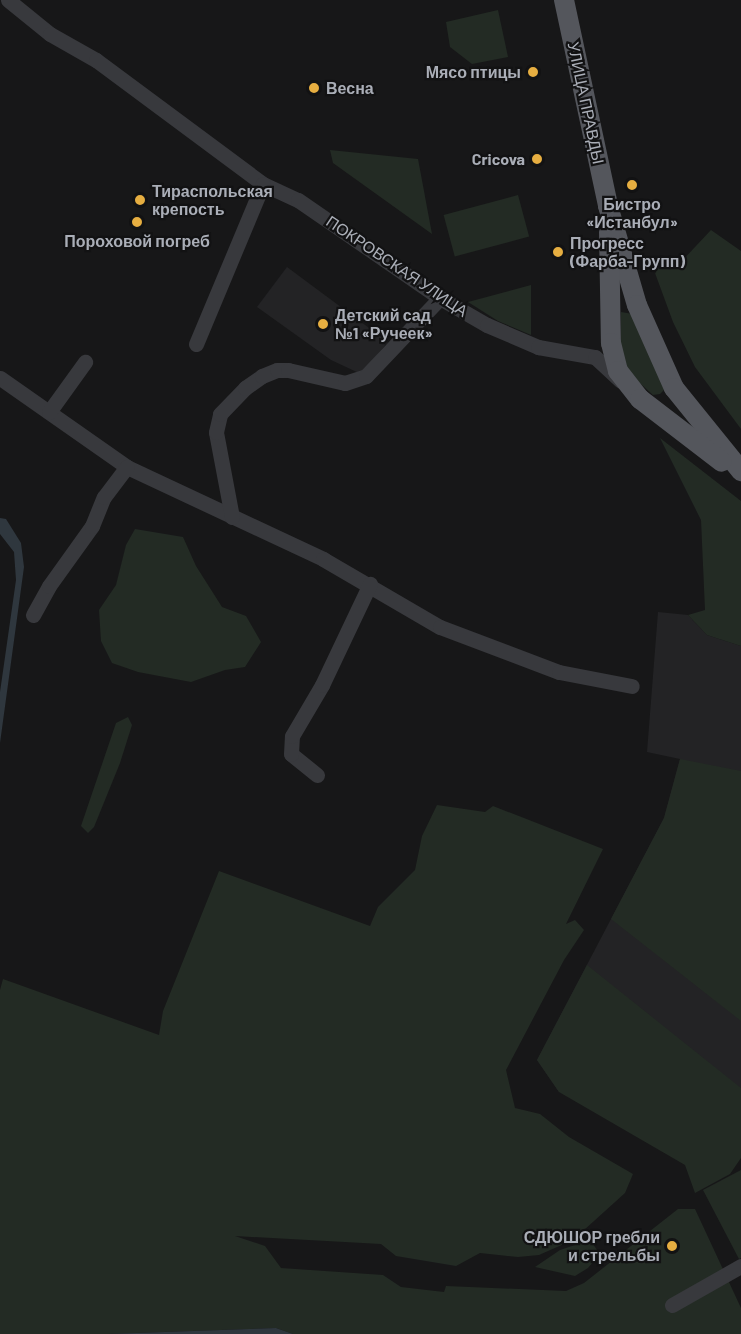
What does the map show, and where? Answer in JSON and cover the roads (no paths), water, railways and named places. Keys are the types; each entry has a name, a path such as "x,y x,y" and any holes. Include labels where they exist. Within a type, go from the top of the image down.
{"main road":[{"name":"УЛИЦА ПРАВДЫ","path":"564,0 608,206 637,305 674,388"},
{"name":"УЛИЦА ПРАВДЫ","path":"608,206 611,343 615,365 630,388"},
{"path":"610,309 618,302 627,300 637,305"},
{"path":"630,388 651,408 741,476"},
{"path":"651,408 667,401 674,388 741,471"}],"street":[{"name":"ПОКРОВСКАЯ УЛИЦА","path":"8,0 51,34 96,60 263,184 298,200 440,298 487,325 538,347 595,357"},
{"path":"196,344 263,184"},
{"path":"232,517 216,432 220,414 245,388 277,370 288,370 345,382 366,376 440,298"},
{"path":"611,343 602,354 595,357 630,388"},
{"path":"49,412 85,362"},
{"path":"0,378 127,466 370,584 462,637 559,672 632,686"},
{"path":"33,615 49,586 92,526 104,497 127,466"},
{"path":"316,775 291,754 292,736 322,684 370,584"},
{"path":"672,1305 741,1266"}],"place":[{"name":"Мясо птицы","path":"533,72"},
{"name":"Весна","path":"314,88"},
{"name":"Cricova","path":"537,159"},
{"name":"Бистро «Истанбул»","path":"632,185"},
{"name":"Тираспольская крепость","path":"140,200"},
{"name":"Пороховой погреб","path":"137,222"},
{"name":"Прогресс (Фарба-Групп)","path":"558,252"},
{"name":"Детский сад №1 «Ручеек»","path":"323,324"},
{"name":"СДЮШОР гребли и стрельбы","path":"672,1246"}]}
